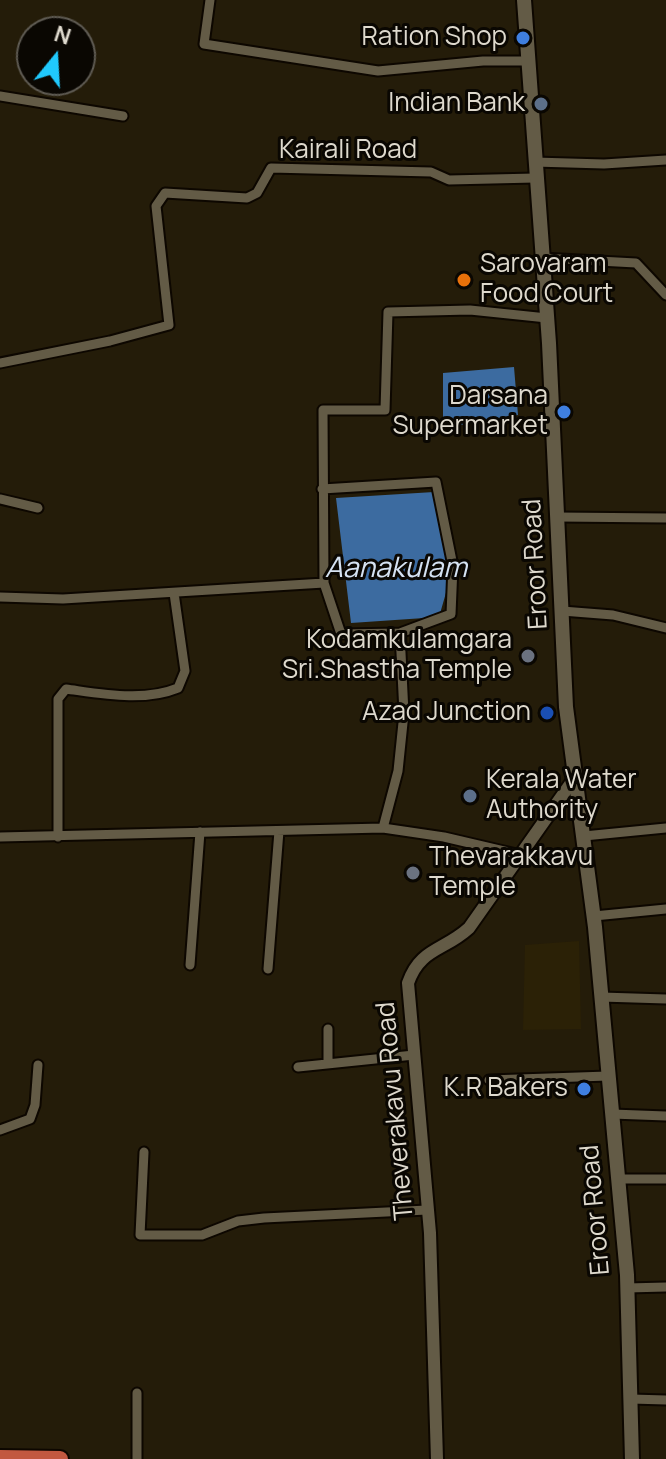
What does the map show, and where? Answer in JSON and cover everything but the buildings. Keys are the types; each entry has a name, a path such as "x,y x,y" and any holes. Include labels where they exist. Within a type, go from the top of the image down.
{"highway":[{"path":"0,1458 60,1459"}],"main road":[{"name":"Eroor Road","path":"524,0 547,318 566,707 594,916 612,1114 627,1288 632,1459"}],"street":[{"path":"210,0 204,44 378,71 483,61 530,61"},
{"path":"0,96 123,116"},
{"path":"534,162 604,164 666,160"},
{"name":"Kairali Road","path":"0,363 110,341 169,325 156,206 165,193 247,198 257,193 271,168 431,172 449,180 535,178"},
{"path":"542,258 636,263 666,295"},
{"path":"322,489 436,482 453,566 451,614 400,633 341,634 324,583 322,489 323,410 385,410 388,312 470,310 547,318"},
{"path":"0,499 38,508"},
{"path":"557,517 666,518"},
{"path":"0,597 63,599 324,583"},
{"path":"58,837 58,699 66,689 145,696 178,688 185,671 174,593"},
{"path":"562,611 613,615 666,628"},
{"path":"383,828 398,771 404,713 400,633"},
{"name":"Theverakavu Road","path":"437,1459 427,1210 407,995 413,966 469,928 576,776"},
{"path":"0,837 383,828 444,837 521,855"},
{"path":"584,836 666,828"},
{"path":"268,969 279,831"},
{"path":"190,965 200,832"},
{"path":"594,916 666,909"},
{"path":"601,997 666,999"},
{"path":"328,1029 328,1064"},
{"path":"298,1067 414,1055"},
{"path":"0,1130 30,1119 35,1105 38,1065"},
{"path":"489,1080 608,1076"},
{"path":"612,1114 666,1116"},
{"path":"144,1152 140,1235 202,1235 246,1219 427,1210"},
{"path":"617,1179 666,1179"},
{"path":"627,1288 666,1287"},
{"path":"137,1393 137,1459"},
{"path":"631,1399 666,1400"}],"shaded area":[{"path":"579,941 581,1029 523,1030 525,945"}],"water":[{"path":"514,367 518,415 443,428 443,373"},
{"name":"Aanakulam","path":"434,492 450,579 439,617 351,623 336,498"}],"place":[{"name":"Ration Shop","path":"523,38"},
{"name":"Indian Bank","path":"541,104"},
{"name":"Sarovaram Food Court","path":"464,280"},
{"name":"Darsana Supermarket","path":"564,412"},
{"name":"Kodamkulamgara Sri.Shastha Temple","path":"528,656"},
{"name":"Azad Junction","path":"547,713"},
{"name":"Kerala Water Authority","path":"470,796"},
{"name":"Thevarakkavu Temple","path":"413,873"},
{"name":"K.R Bakers","path":"584,1089"}]}
